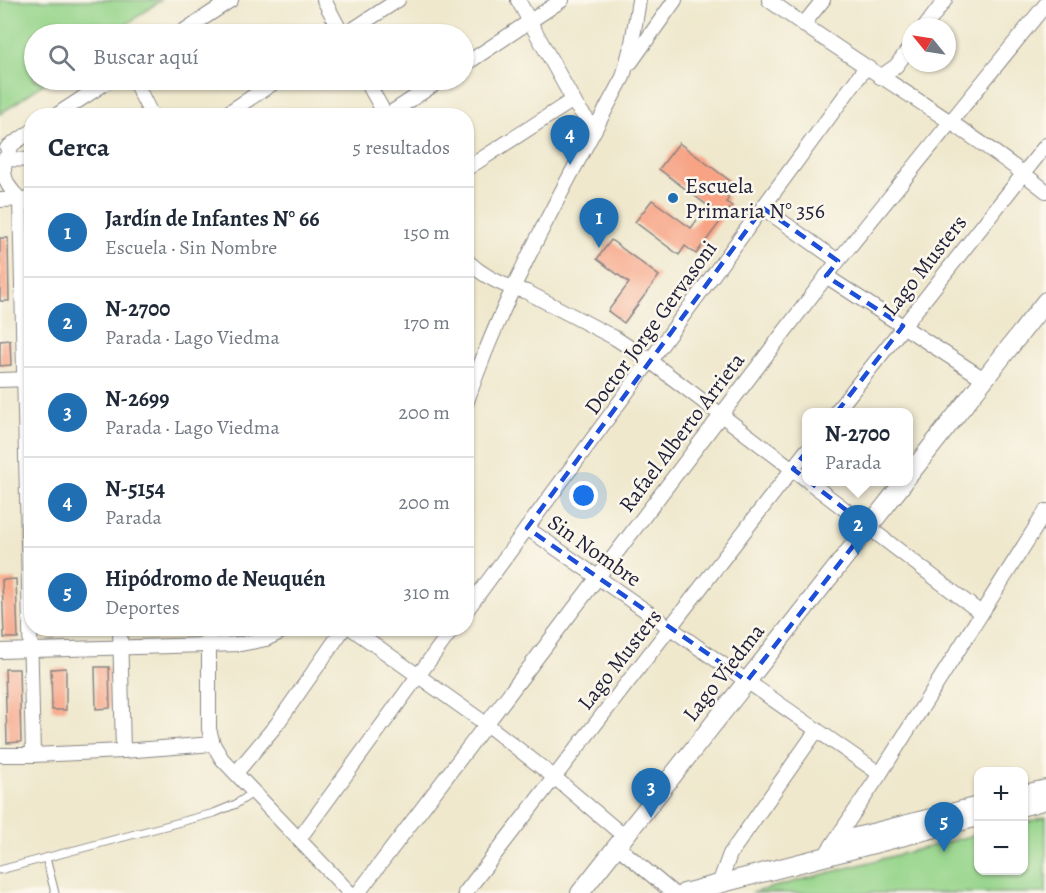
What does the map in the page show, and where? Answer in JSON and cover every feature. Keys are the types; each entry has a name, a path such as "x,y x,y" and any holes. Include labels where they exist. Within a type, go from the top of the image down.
{"main road":[{"path":"913,470 1046,301"},
{"name":"Lago Viedma","path":"580,893 901,486"},
{"path":"1028,805 1046,800"},
{"path":"684,893 974,818"}],"street":[{"path":"194,24 231,0"},
{"path":"324,0 338,24"},
{"path":"360,24 398,0"},
{"path":"518,0 573,100 595,129"},
{"path":"474,58 562,0"},
{"path":"623,77 636,25 639,0"},
{"path":"474,382 513,288 595,129 641,47 675,0"},
{"path":"769,0 880,77 950,120 1046,191"},
{"path":"803,25 823,0"},
{"path":"932,18 945,0"},
{"name":"Rafael Alberto Arrieta","path":"358,893 826,276 1046,4"},
{"path":"880,77 896,66 902,58"},
{"name":"Doctor Jorge Gervasoni","path":"474,600 866,67"},
{"path":"68,108 95,90"},
{"path":"139,90 148,108"},
{"path":"235,108 263,90"},
{"path":"372,90 382,108"},
{"path":"398,108 426,90"},
{"path":"474,164 573,100"},
{"path":"24,136 13,143 2,156 4,182 8,189 24,198"},
{"name":"Lago Musters","path":"839,408 1046,145"},
{"path":"2,156 24,159"},
{"path":"0,200 24,199"},
{"path":"763,208 838,261"},
{"path":"474,270 527,292 596,328 650,361 802,476"},
{"path":"826,276 984,379"},
{"path":"0,380 24,379"},
{"name":"Lago Musters","path":"465,893 802,457"},
{"path":"815,486 981,613"},
{"path":"824,857 880,774 1046,511"},
{"name":"Sin Nombre","path":"527,528 880,774"},
{"path":"30,636 33,755"},
{"path":"120,636 123,751"},
{"path":"209,636 209,729 213,744 222,759 350,893"},
{"path":"0,651 209,645 254,642 269,636"},
{"path":"236,773 277,724 338,636"},
{"path":"362,636 486,724 554,777 673,893"},
{"path":"299,839 447,636"},
{"path":"719,884 730,854 817,730"},
{"path":"0,755 123,751 213,744"},
{"path":"1028,791 1046,787"},
{"path":"836,840 974,805"}],"lane":[{"path":"0,870 214,813 236,804 254,792"},
{"path":"46,858 55,893"}],"highlighted area":[{"path":"763,208 838,261 826,276 903,326 793,469 868,527 747,681 527,528"}],"green space":[{"path":"0,0 161,0 127,24 24,24 24,90 35,90 0,114"},
{"path":"1046,817 1046,893 751,893 974,835 974,875 1028,875 1028,822"}],"building":[{"path":"679,143 733,183 724,195 729,198 726,202 732,206 696,254 685,246 679,255 635,222 652,200 691,228 708,206 659,169"},
{"path":"0,238 8,238 9,301 0,301"},
{"path":"611,240 659,276 624,323 608,311 629,283 597,259"},
{"path":"10,340 11,365 0,366 0,341"},
{"path":"16,579 18,638 4,638 2,580"},
{"path":"95,667 109,667 110,708 96,709"},
{"path":"66,668 66,710 52,710 51,669"},
{"path":"5,669 19,669 21,742 7,743"}],"place":[{"name":"N-5154","path":"570,165"},
{"name":"Escuela Primaria N° 356","path":"673,198"},
{"name":"Jardín de Infantes N° 66","path":"599,248"},
{"name":"N-2700","path":"858,555"},
{"name":"N-2699","path":"651,818"},
{"name":"Hipódromo de Neuquén","path":"944,852"}]}
